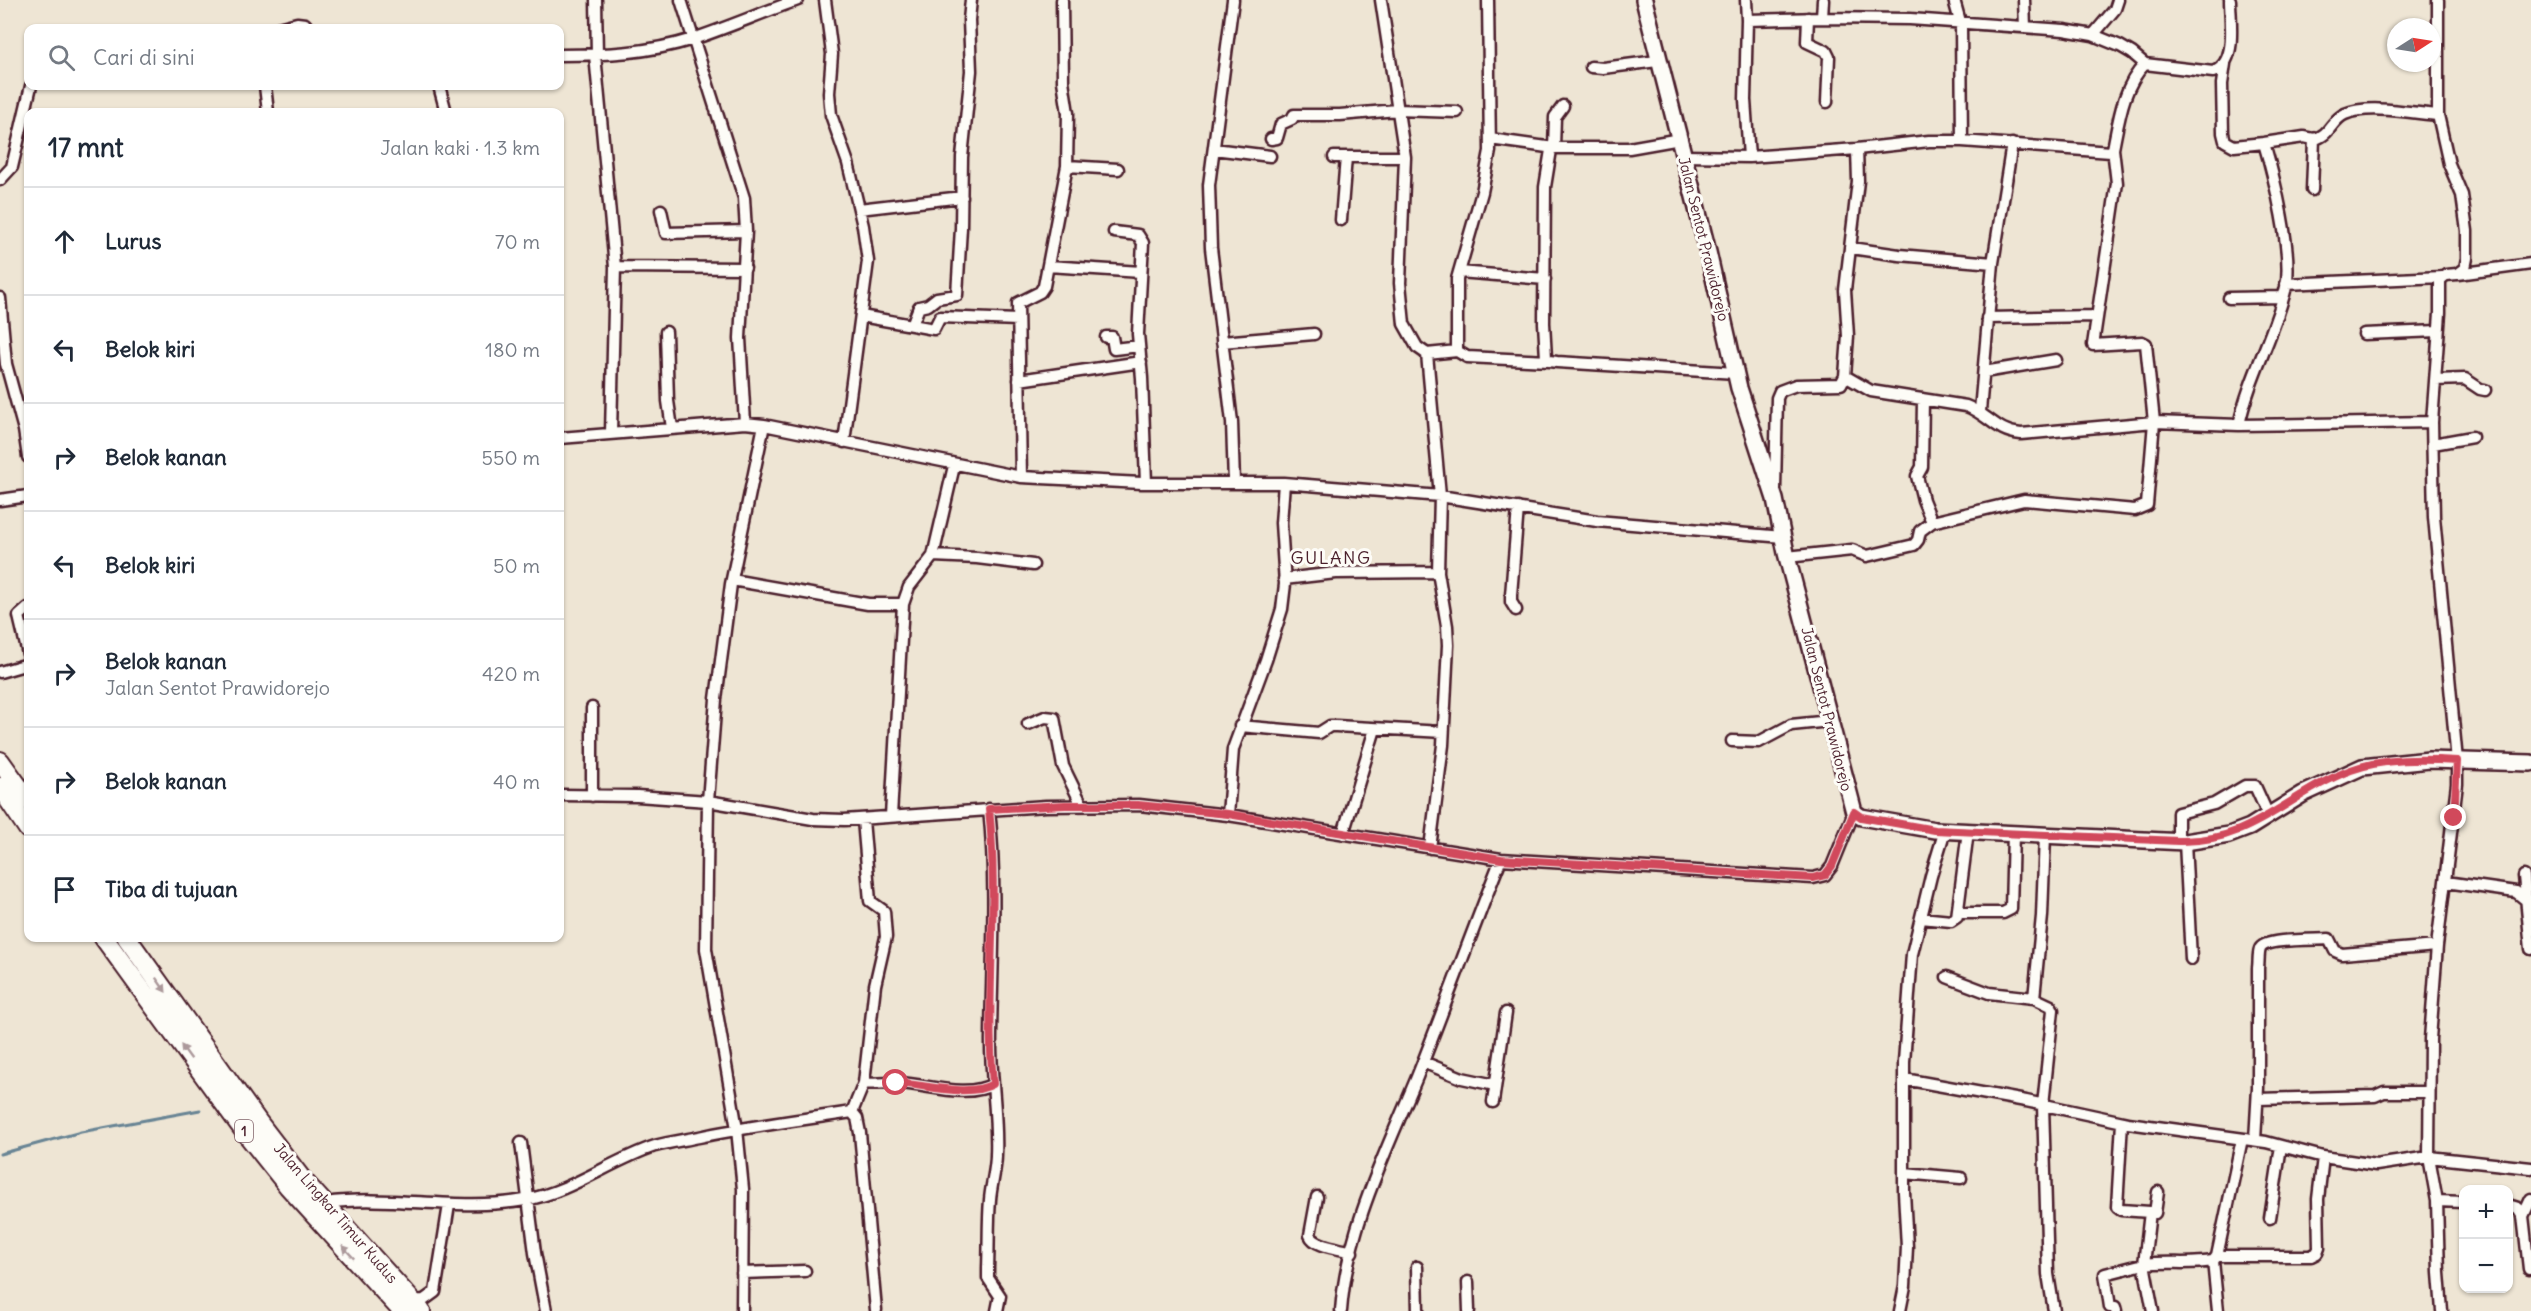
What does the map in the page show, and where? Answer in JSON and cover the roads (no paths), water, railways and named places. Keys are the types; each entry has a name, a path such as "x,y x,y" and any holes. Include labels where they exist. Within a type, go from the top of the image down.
{"highway":[{"path":"0,761 24,795"},
{"path":"0,787 24,822"},
{"name":"Jalan Lingkar Timur Kudus","path":"107,942 211,1071"},
{"name":"Jalan Lingkar Timur Kudus","path":"130,942 211,1071 288,1186 412,1308"},
{"name":"Jalan Lingkar Timur Kudus","path":"231,1099 325,1203 412,1308"}],"main road":[{"name":"Jalan Sentot Prawidorejo","path":"1644,0 1736,374 1775,498 1787,557 1854,812 1861,817 1944,830 2180,838 2229,835 2303,794 2362,767 2429,760 2531,763"}],"street":[{"path":"596,0 596,55 615,267 611,433"},
{"path":"681,0 744,198 745,268 740,338 745,423"},
{"path":"564,55 628,53 693,39 798,0"},
{"path":"825,0 832,54 829,93 831,115 848,163 859,209 867,261 844,441"},
{"path":"912,325 919,307 928,305 937,298 957,295 962,157 971,71 969,20 971,0"},
{"path":"1021,477 1018,303 1040,292 1044,286 1067,166 1068,114 1063,81 1062,0"},
{"path":"1233,0 1209,185 1211,237 1232,422 1234,483"},
{"path":"1381,0 1405,157 1400,283 1404,324 1417,347 1427,354 1457,351 1467,357 1736,374"},
{"path":"1457,351 1459,272 1482,192 1490,139 1488,0"},
{"path":"1746,0 1745,100 1749,157"},
{"path":"1822,18 1823,0"},
{"path":"1954,0 1961,25 1962,141"},
{"path":"2024,0 2025,27"},
{"path":"2093,35 2115,9 2118,0"},
{"path":"2230,0 2229,44 2222,84 2223,133 2225,141 2234,146 2304,137 2314,139 2326,135 2335,120 2357,110 2438,115"},
{"path":"2438,0 2438,115 2449,164 2462,195 2465,211 2467,263 2465,268 2457,274"},
{"path":"1808,18 1807,42 1822,48 1829,57 1827,102"},
{"path":"1747,20 1910,19 1961,25 2025,27 2093,35 2132,53 2145,64 2213,72 2220,70 2225,64"},
{"path":"1591,67 1603,68 1658,61"},
{"path":"1787,557 1852,550 1868,556 1914,545 1920,531 1932,522 2024,500 2142,509 2149,501 2154,422 2146,344 2142,342 2093,345 2117,183 2114,149 2121,107 2135,74 2145,64"},
{"path":"27,108 31,90"},
{"path":"265,90 268,108"},
{"path":"440,90 445,108"},
{"path":"1549,361 1546,358 1544,343 1545,187 1548,158 1554,148 1555,117 1563,106"},
{"path":"1271,140 1277,138 1281,124 1291,120 1294,115 1340,115 1397,110 1457,112"},
{"path":"0,180 12,167 24,118"},
{"path":"1490,139 1528,142 1554,148 1629,148 1680,139"},
{"path":"2312,190 2314,139"},
{"path":"1684,156 1749,157 1929,141 2012,144 2105,153 2114,149"},
{"path":"2239,425 2286,284 2286,259 2281,218 2274,178 2264,143"},
{"path":"1980,411 1993,262 2012,144"},
{"path":"1214,149 1270,156"},
{"path":"1775,498 1777,398 1780,391 1796,386 1840,384 1845,376 1848,336 1845,290 1858,181 1857,149"},
{"path":"1334,157 1405,157"},
{"path":"1341,220 1346,157"},
{"path":"1067,166 1118,169"},
{"path":"859,209 962,197"},
{"path":"661,210 666,233 746,231"},
{"path":"1114,232 1141,238 1139,346 1146,483"},
{"path":"1851,248 1899,255 1993,262"},
{"path":"2286,284 2442,277 2531,264"},
{"path":"1048,266 1141,272"},
{"path":"615,267 745,268"},
{"path":"1459,272 1545,279"},
{"path":"2442,277 2439,284 2432,422 2433,517 2457,761 2454,818 2432,995 2429,1092 2429,1156 2437,1201 2442,1311"},
{"path":"2229,298 2283,297"},
{"path":"0,298 6,364 24,430"},
{"path":"861,316 934,329 940,317 1018,320"},
{"path":"1987,318 2097,316"},
{"path":"2364,334 2438,331"},
{"path":"666,332 668,400 672,428"},
{"path":"1222,342 1314,334"},
{"path":"1106,337 1112,337 1113,349 1139,346"},
{"path":"1427,354 1440,496 1438,572 1448,626 1440,776 1430,848"},
{"path":"1984,372 2056,360"},
{"path":"1019,380 1140,362"},
{"path":"1845,376 1871,391 1965,406 1980,411 1994,425 2008,433 2021,434 2154,422 2239,425 2432,422"},
{"path":"2435,380 2465,379 2485,390"},
{"path":"1923,399 1922,467 1917,476 1932,522"},
{"path":"564,438 745,423 1021,477 1146,483 1284,483 1440,496 1597,521 1783,537"},
{"path":"742,1311 743,1189 737,1129 706,949 708,801 716,699 732,580 764,425"},
{"path":"2433,444 2472,437"},
{"path":"891,816 903,604 909,587 933,556 954,465"},
{"path":"1228,814 1231,765 1240,726 1282,609 1284,579 1281,523 1284,483"},
{"path":"0,500 24,497"},
{"path":"1516,610 1511,602 1511,595 1518,508"},
{"path":"933,556 977,558 1033,565"},
{"path":"1284,579 1336,573 1438,572"},
{"path":"732,580 868,604 903,604"},
{"path":"24,612 20,616 24,635"},
{"path":"0,672 24,664"},
{"path":"592,708 592,796"},
{"path":"1028,724 1045,717 1054,718 1063,766 1082,805"},
{"path":"1732,741 1760,742 1791,725 1830,722"},
{"path":"1240,726 1319,734 1330,726 1443,732"},
{"path":"1343,834 1376,729"},
{"path":"2191,959 2180,838 2176,819 2178,813 2214,804 2245,786 2255,786 2268,814"},
{"path":"564,795 637,796 708,801 813,819 863,820 989,809 1138,805 1228,814 1501,859 1813,878 1825,875 1832,866 1854,812"},
{"path":"989,809 993,850 994,910 990,1052 996,1116 996,1155 990,1197 988,1278 1000,1296 997,1311"},
{"path":"852,1113 864,1083 875,985 884,952 886,922 884,910 870,901 863,820"},
{"path":"1900,1311 1905,1286 1907,1247 1904,1079 1912,954 1944,830"},
{"path":"1921,918 1951,921 1957,917 1968,831"},
{"path":"1958,913 2003,913 2011,909 2013,833"},
{"path":"2034,998 2042,916 2045,835"},
{"path":"1341,1311 1343,1281 1367,1198 1423,1062 1501,859"},
{"path":"2524,876 2531,949"},
{"path":"2446,882 2516,892 2526,900"},
{"path":"2255,1140 2258,1099 2259,968 2260,949 2263,945 2277,941 2329,939 2334,951 2342,954 2437,946"},
{"path":"1947,977 1989,993 2034,998 2051,1006 2053,1010 2043,1105 2048,1274 2054,1311"},
{"path":"1493,1102 1506,1013"},
{"path":"1423,1062 1462,1078 1495,1085"},
{"path":"1904,1079 2122,1122 2255,1140 2323,1157 2376,1165 2429,1156 2531,1168"},
{"path":"864,1083 903,1083 966,1090 984,1089 993,1084"},
{"path":"2258,1099 2375,1096 2384,1092 2429,1092"},
{"path":"325,1203 349,1200 390,1200 449,1205 495,1204 527,1200 580,1181 655,1146 737,1129 852,1113"},
{"path":"852,1113 857,1118 860,1133 876,1310"},
{"path":"2122,1122 2117,1208 2155,1213 2157,1192"},
{"path":"2218,1311 2215,1258 2242,1138"},
{"path":"521,1143 527,1200 546,1311"},
{"path":"2270,1218 2281,1146"},
{"path":"2116,1311 2115,1306 2110,1307 2105,1274 2144,1264 2215,1258 2311,1256 2317,1253 2319,1248 2318,1198 2323,1157"},
{"path":"1904,1173 1961,1178"},
{"path":"1317,1197 1311,1239 1317,1243 1352,1252"},
{"path":"2523,1215 2531,1199"},
{"path":"2437,1201 2459,1202"},
{"path":"412,1308 435,1292 449,1205"},
{"path":"2513,1206 2518,1208 2523,1215 2529,1269"},
{"path":"2150,1212 2144,1264 2153,1311"},
{"path":"1417,1267 1418,1311"},
{"path":"742,1273 805,1271"},
{"path":"1468,1282 1469,1311"}],"waterway":[{"path":"0,1154 81,1132 200,1110"}],"district":[{"name":"GULANG","path":"1331,557"}]}
